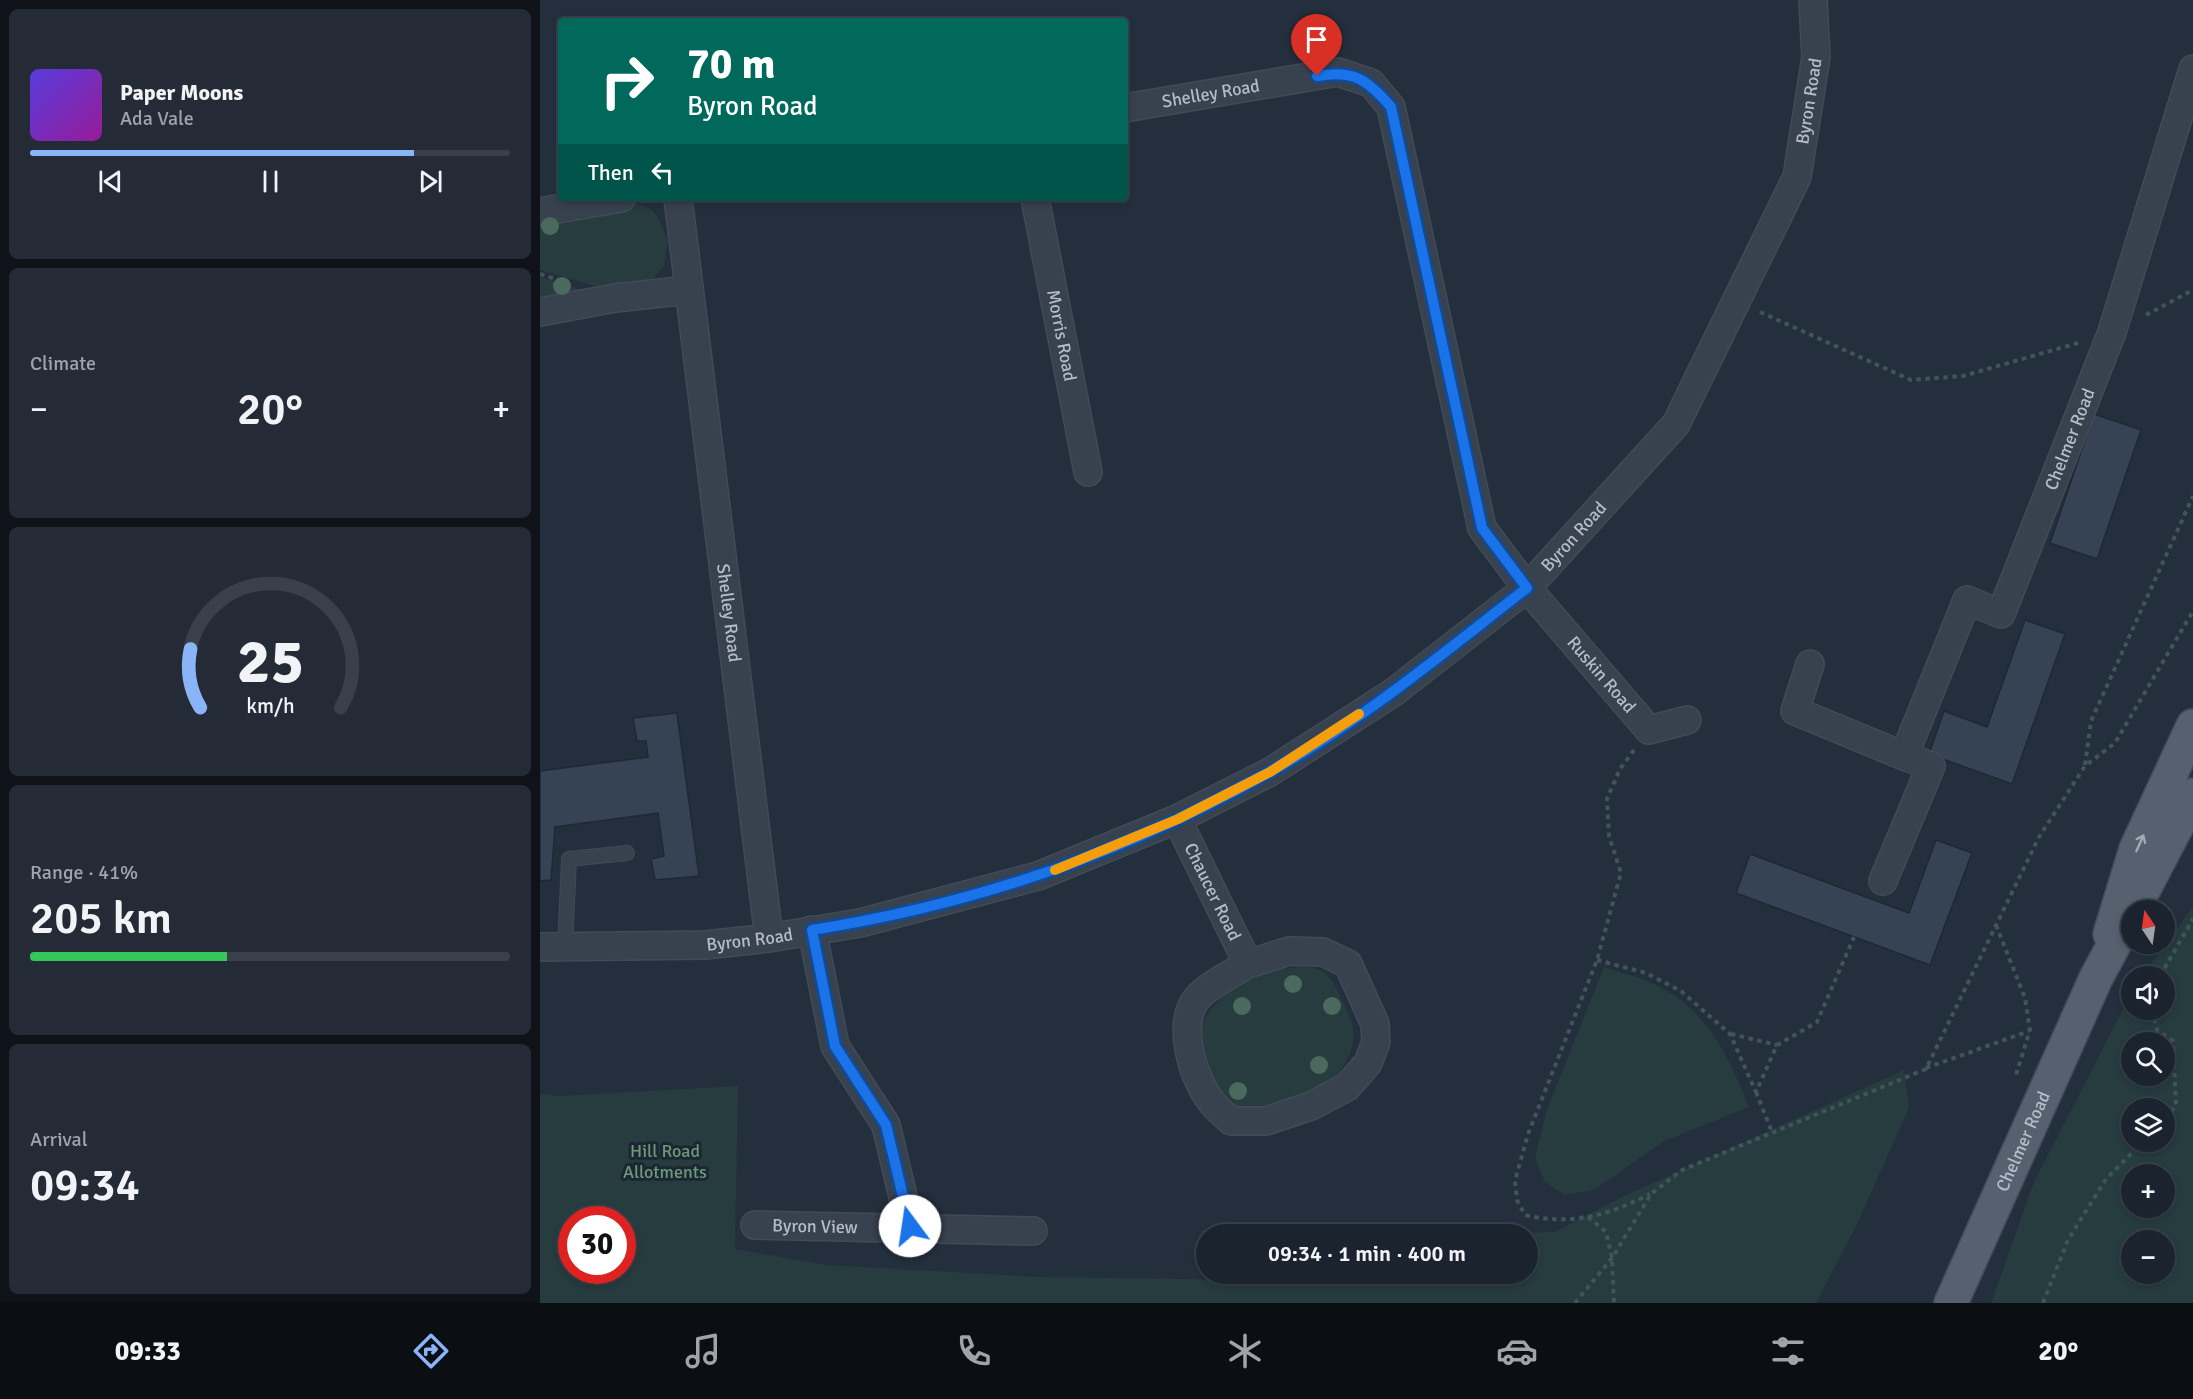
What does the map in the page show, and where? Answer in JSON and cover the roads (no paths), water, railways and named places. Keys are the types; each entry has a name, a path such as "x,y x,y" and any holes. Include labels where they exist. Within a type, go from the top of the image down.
{"main road":[{"name":"Chelmer Road","path":"2096,978 2136,849 2190,735"},
{"name":"Chelmer Road","path":"2138,900 2193,795"},
{"name":"Chelmer Road","path":"1951,1303 2096,978 2121,931"}],"street":[{"name":"Byron Road","path":"553,947 705,945 769,938 860,923 1038,876 1178,819 1270,772 1394,692 1527,588 1676,424 1797,177 1816,57 1813,0"},
{"name":"Chelmer Road","path":"1904,756 1967,600 2001,614 2112,332 2193,69"},
{"name":"Shelley Road","path":"1128,107 1338,72 1371,83 1391,107 1482,528 1527,588"},
{"path":"540,212 604,201"},
{"name":"Shelley Road","path":"678,201 769,938"},
{"name":"Morris Road","path":"1036,201 1088,472"},
{"path":"540,312 615,298 689,290"},
{"name":"Ruskin Road","path":"1527,588 1649,730 1687,720"},
{"path":"1810,664 1795,711 1931,766 1883,881"},
{"name":"Chaucer Road","path":"1178,819 1248,964"},
{"path":"812,930 835,1046 886,1125 910,1226"},
{"path":"1289,951 1323,952 1348,964 1375,1024 1376,1042 1368,1063 1347,1087 1311,1106 1266,1121 1231,1121 1212,1104 1188,1054 1187,1026 1195,1001 1218,982 1248,964 1289,951"},
{"name":"Byron View","path":"755,1225 910,1226 1033,1231"}],"lane":[{"path":"553,947 569,859 627,854"}],"park label":[{"name":"Hill Road Allotments","path":"665,1161"}]}
